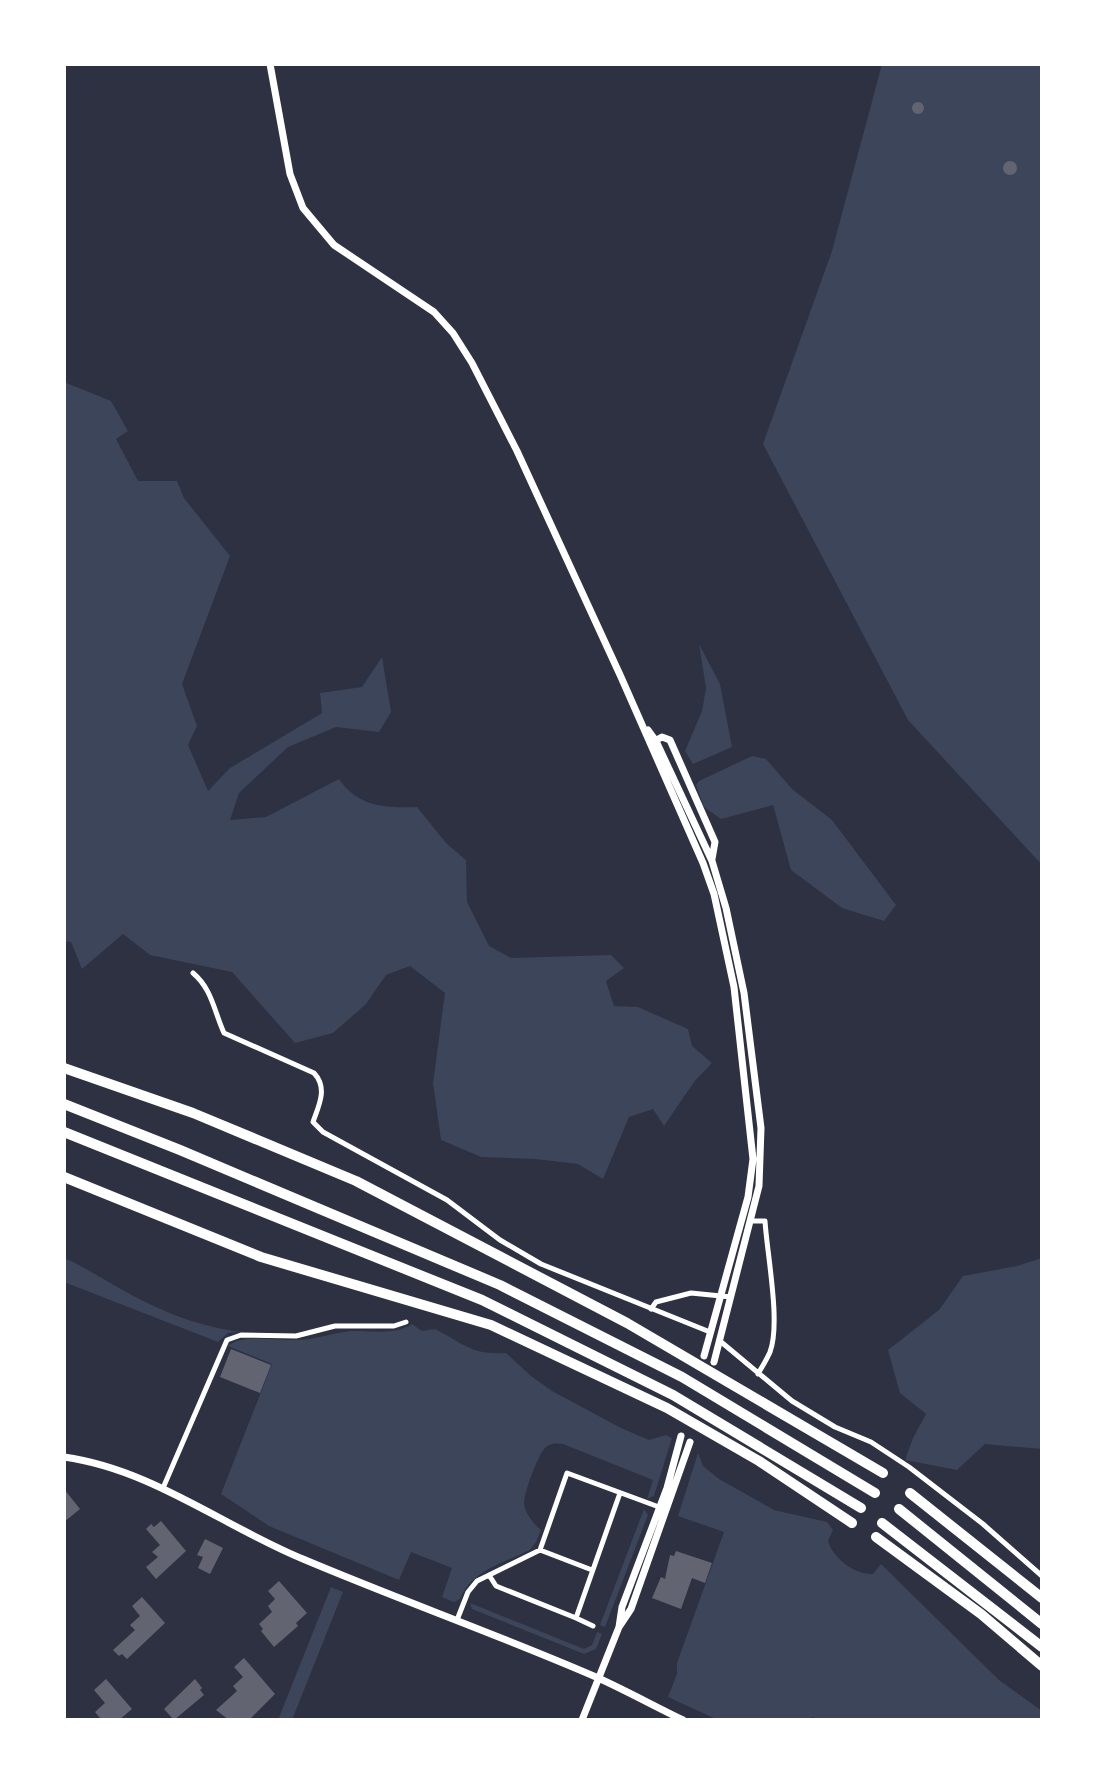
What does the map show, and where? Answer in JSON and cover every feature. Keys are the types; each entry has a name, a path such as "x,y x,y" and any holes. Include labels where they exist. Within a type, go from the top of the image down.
{"highway":[{"path":"64,1068 193,1113 356,1181 627,1323 883,1473"},
{"path":"64,1104 500,1285 682,1377 875,1493"},
{"path":"64,1132 482,1300 673,1395 861,1508"},
{"path":"64,1177 261,1257 491,1325 667,1408 759,1461 852,1523"},
{"path":"910,1493 1042,1598"},
{"path":"899,1509 1042,1624"},
{"path":"882,1523 1042,1647"},
{"path":"876,1537 981,1614 1042,1666"}],"street":[{"path":"270,64 290,174 303,208 334,245 434,312 453,333 472,363 517,451 642,723 712,861 726,908 744,993 761,1128 759,1186 704,1356"},
{"path":"652,743 662,737 670,740 715,842 712,861"},
{"path":"652,743 707,873 734,987 753,1159 746,1220 714,1362"},
{"path":"193,973 204,982 211,995 224,1033 314,1073 320,1079 323,1088 313,1122 316,1126 447,1200 500,1240 541,1264 710,1332"},
{"path":"746,1220 765,1221 772,1296 770,1351 758,1374"},
{"path":"471,1231 476,1222"},
{"path":"651,1309 656,1302 691,1293 731,1297"},
{"path":"163,1488 227,1340 241,1335 296,1336 335,1326 394,1326 406,1322"},
{"path":"720,1341 792,1401 824,1421 871,1442 909,1467 983,1524 1042,1576"},
{"path":"619,1627 622,1607 681,1436"},
{"path":"582,1720 619,1627 631,1609 690,1442"},
{"path":"64,1457 115,1468 163,1488 302,1559 599,1678 683,1720"},
{"path":"457,1620 472,1585 540,1550 567,1473 659,1507"},
{"path":"576,1618 620,1493"},
{"path":"540,1550 592,1570"},
{"path":"489,1575 496,1586 593,1626"}],"shaded area":[{"path":"882,64 1042,64 1042,865 908,720 763,444 832,251"},
{"path":"64,382 111,401 128,431 116,439 138,481 177,481 184,498 230,556 182,684 197,726 188,745 208,791 230,768 322,713 320,693 362,687 382,657 391,712 379,732 336,727 288,747 239,793 230,820 266,817 339,779 355,795 373,804 417,807 446,843 466,860 467,902 489,946 511,958 611,955 624,968 606,981 614,1006 638,1007 688,1029 692,1046 712,1063 694,1082 664,1126 653,1109 629,1117 603,1179 578,1164 481,1157 441,1140 433,1083 445,993 410,966 386,975 366,1004 333,1033 295,1043 232,972 150,955 123,934 82,969 71,942 64,941"},
{"path":"699,644 720,684 732,747 693,764 685,751 702,711 706,688"},
{"path":"752,756 766,759 792,789 832,820 896,905 884,921 842,908 791,870 773,805 721,819 704,807 696,785 699,781"},
{"path":"64,1258 163,1310 194,1322 242,1332 228,1333 218,1342 64,1282"},
{"path":"1042,1258 1042,1449 985,1444 957,1470 905,1460 926,1414 900,1393 888,1350 939,1310 963,1276"},
{"path":"412,1324 422,1331 435,1329 476,1350 506,1353 552,1391 621,1428 649,1440 666,1435 672,1438 654,1496 647,1499 653,1480 563,1444 549,1445 539,1458 524,1503 528,1515 541,1530 536,1542 530,1550 480,1575 454,1602 442,1597 452,1568 411,1552 399,1580 269,1526 221,1494 272,1364 228,1346 251,1339 302,1340 351,1331 390,1331"},
{"path":"698,1453 703,1466 719,1479 774,1510 827,1522 833,1530 828,1541 840,1559 866,1574 873,1574 881,1564 999,1680 1042,1711 1042,1720 821,1720 812,1717 811,1720 718,1720 668,1697 677,1674 677,1663 724,1532 678,1516"},
{"path":"644,1509 648,1515 605,1627 600,1625"},
{"path":"331,1587 343,1592 292,1720 278,1720"},
{"path":"470,1603 584,1649 592,1645 597,1632 602,1634 596,1649 584,1654 472,1609"}],"building":[{"path":"918,102 924,108 918,114 912,108"},
{"path":"1010,161 1017,168 1010,175 1003,168"},
{"path":"231,1349 271,1365 260,1393 220,1377"},
{"path":"64,1489 80,1509 64,1522"},
{"path":"161,1521 186,1551 156,1579 146,1567 158,1557 152,1552 160,1545 146,1529"},
{"path":"205,1539 223,1548 210,1574 198,1568 203,1557 197,1555"},
{"path":"676,1551 712,1563 705,1583 692,1578 681,1609 652,1598 661,1577 665,1579 670,1555 674,1556"},
{"path":"279,1581 307,1613 296,1623 298,1626 274,1647 259,1624 272,1612 268,1606 275,1599 268,1591"},
{"path":"142,1597 165,1623 127,1659 113,1650 135,1630 130,1625 140,1616 132,1606"},
{"path":"244,1658 275,1694 249,1720 229,1720 216,1710 237,1691 233,1686 243,1677 234,1667"},
{"path":"106,1679 132,1709 119,1720 97,1720 100,1718 95,1712 105,1703 94,1690"},
{"path":"195,1679 204,1695 174,1720 164,1709"}]}
